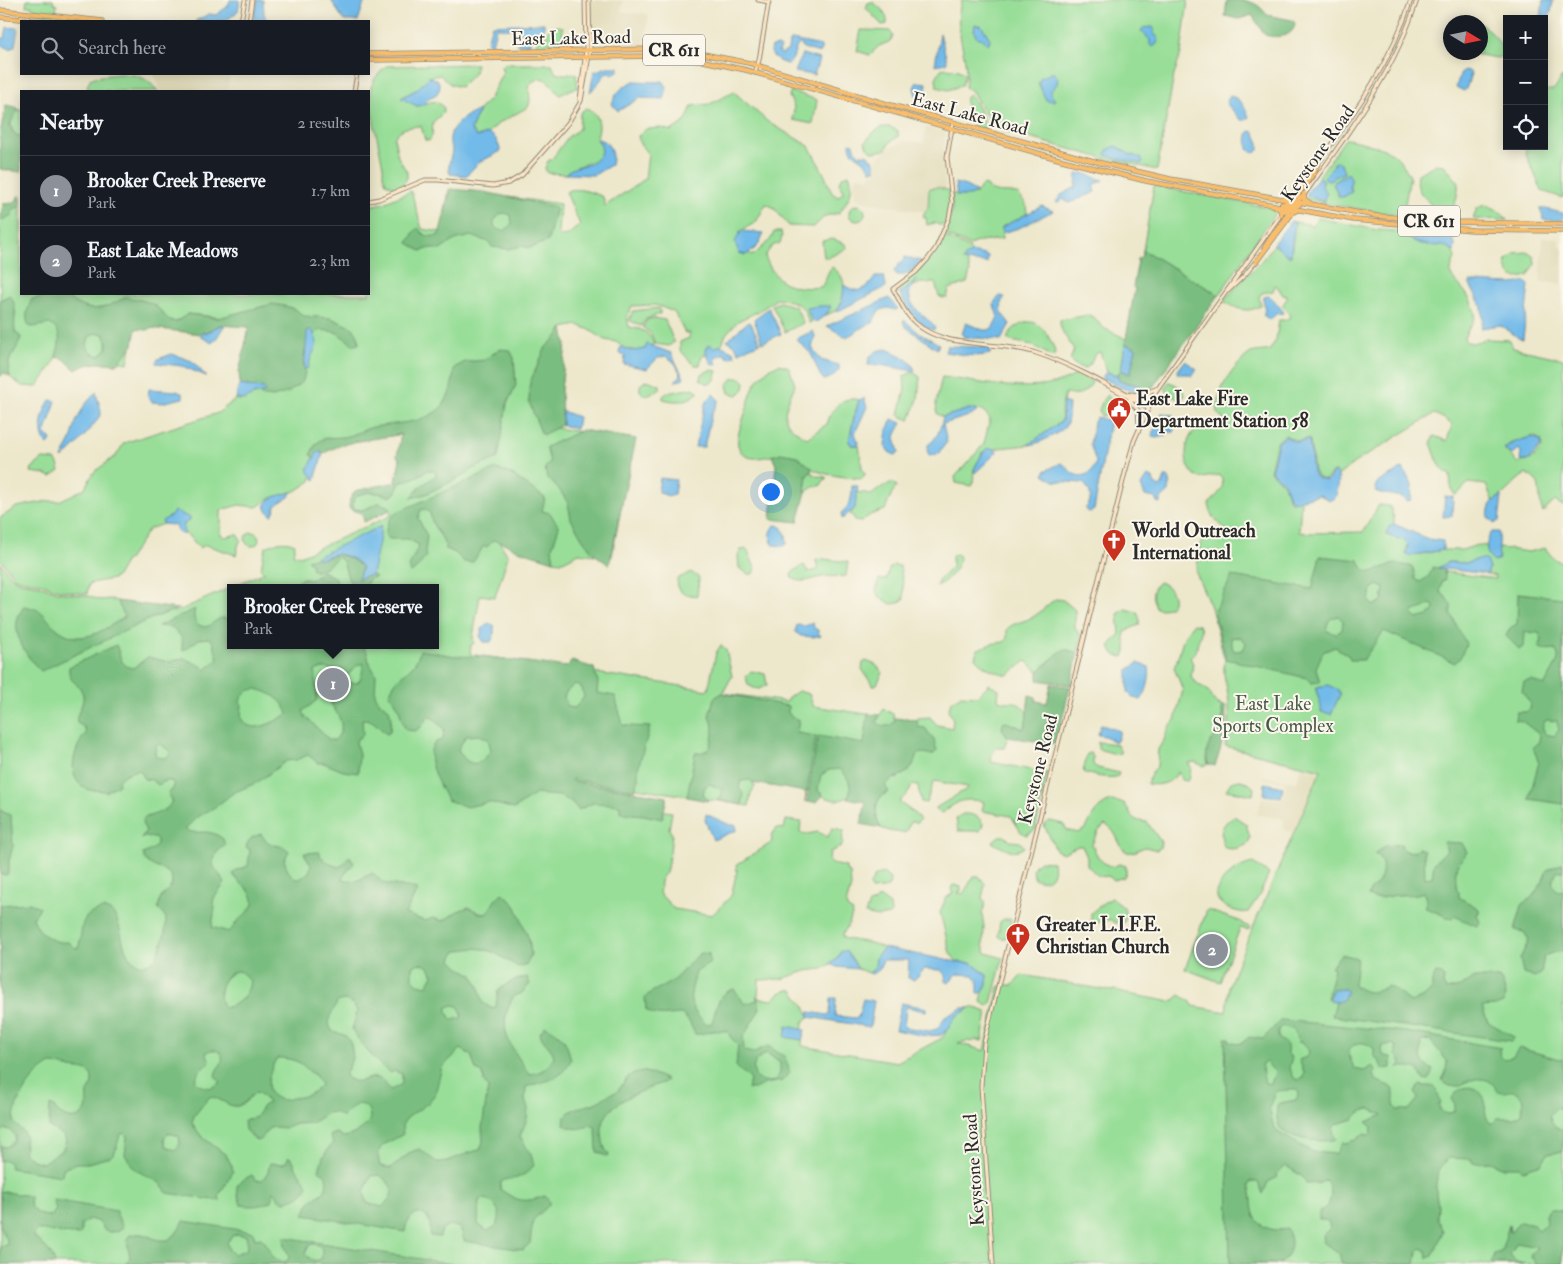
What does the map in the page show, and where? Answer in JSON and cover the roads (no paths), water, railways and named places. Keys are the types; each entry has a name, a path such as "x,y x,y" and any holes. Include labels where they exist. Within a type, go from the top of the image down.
{"main road":[{"path":"242,20 245,0"},
{"path":"249,20 252,0"},
{"path":"585,0 588,50"},
{"path":"370,200 379,199 425,180 493,186 517,179 545,152 568,124 576,113 583,97 588,50 589,0"},
{"path":"755,73 769,1 758,0"},
{"name":"Keystone Road","path":"1318,163 1355,112 1379,74 1398,34 1411,0"},
{"name":"Keystone Road","path":"1303,196 1358,119 1383,80 1402,40 1417,0"},
{"path":"0,10 93,20"},
{"path":"0,17 31,20"},
{"name":"East Lake Road","path":"370,54 672,50 710,55 757,66 1101,164 1354,220 1473,230 1563,231"},
{"name":"East Lake Road","path":"370,60 670,57 714,63 1120,175 1216,194 1416,220 1563,224"},
{"path":"354,90 357,75"},
{"path":"953,122 947,157 952,202 946,227 936,248 928,259 916,272 893,289 908,315 920,328 935,336 960,342 1004,345 1034,352 1097,379 1125,396 1134,404 1138,410 1140,428"},
{"path":"1256,262 1293,212 1292,198 1317,162 1322,158"},
{"path":"1263,251 1267,242 1315,171 1318,163"},
{"path":"1216,194 1225,193 1292,205"},
{"path":"1225,195 1277,207 1282,213 1303,196 1308,202 1348,211"},
{"name":"Keystone Road","path":"993,1264 981,1086 985,1035 1125,473 1140,428 1158,388 1282,213"},
{"name":"Keystone Road","path":"1215,307 1256,262 1263,251"},
{"path":"1114,389 1141,396 1158,388"},
{"path":"1122,391 1149,406"},
{"path":"1125,396 1149,406"}],"water":[{"path":"230,0 240,0 238,11 227,20 197,20 209,14 216,15 228,6"},
{"path":"257,0 263,0 267,20 253,20"},
{"path":"331,0 352,0 357,2 365,0 358,20 343,20"},
{"path":"1543,0 1553,1 1548,20 1548,15 1541,15"},
{"path":"544,23 544,29 530,36 530,44 517,45 522,35 519,29 496,28 492,44 487,42 492,25"},
{"path":"975,24 982,26 990,39 989,43 987,44 983,39 976,37 974,31"},
{"path":"7,27 18,28 15,46 10,49 0,44 0,39 5,38"},
{"path":"1143,28 1154,28 1154,34 1159,38 1156,45 1152,47 1150,40 1141,31"},
{"path":"940,33 947,61 946,63 935,65"},
{"path":"792,40 821,46 821,52 802,48 802,45 799,44 791,62 788,64 773,57 771,47 779,46 778,52 782,54 788,50 789,42"},
{"path":"802,54 819,59 814,75 795,72"},
{"path":"607,67 619,67 619,70 613,75 607,72 590,92 594,72"},
{"path":"1464,70 1469,71 1471,74 1464,91 1456,87"},
{"path":"1054,73 1058,78 1057,84 1051,91 1051,95 1055,100 1053,101 1046,100 1038,83 1041,78"},
{"path":"429,77 438,80 440,88 436,95 430,97 423,105 417,106 401,98 416,90"},
{"path":"634,81 663,81 667,87 664,99 640,98 618,111 612,104 615,96 623,87"},
{"path":"917,82 927,83 924,100 916,96 914,87"},
{"path":"1230,96 1240,101 1244,106 1249,117 1246,120 1241,120 1226,103"},
{"path":"479,110 471,130 477,137 489,133 496,139 501,151 478,163 466,176 450,174 449,165 452,148 450,137 452,131 464,118"},
{"path":"1250,131 1254,132 1259,143 1259,150 1256,153 1248,149 1247,134"},
{"path":"596,139 605,142 610,148 612,156 611,165 594,175 566,174 574,168 596,160 601,146"},
{"path":"850,143 854,144 856,151 860,155 868,154 870,159 873,159 876,170 871,170 854,153"},
{"path":"1116,146 1129,154 1141,158 1143,162 1141,164 1106,155 1107,150"},
{"path":"1337,161 1341,163 1344,173 1326,180 1325,176"},
{"path":"1083,173 1103,180 1094,185 1096,192 1069,203 1063,199 1058,203 1056,202 1061,195 1076,187 1077,174"},
{"path":"1348,173 1351,178 1349,185 1352,192 1339,197 1333,183"},
{"path":"1319,176 1323,183 1322,186 1327,193 1324,198 1325,202 1307,196 1307,193"},
{"path":"955,183 977,192 970,196 957,196"},
{"path":"1042,206 1053,211 1019,228 1002,233 1002,227"},
{"path":"1540,209 1563,213 1563,220 1544,220"},
{"path":"1291,221 1295,222 1290,257 1273,244"},
{"path":"741,231 764,233 757,247 746,255 739,253 735,242"},
{"path":"1409,232 1453,237 1454,252 1444,246 1415,242 1408,238"},
{"path":"972,252 988,256 987,263 963,261"},
{"path":"905,257 921,261 906,275 897,275 894,271"},
{"path":"875,277 884,277 886,287 836,312 842,302 844,285 853,290 861,290 869,285"},
{"path":"918,279 911,288 910,300 917,310 935,326 934,330 923,325 918,320 909,310 900,294"},
{"path":"1470,282 1505,284 1525,282 1529,285 1523,339 1500,325 1481,328 1483,319 1482,307"},
{"path":"1000,296 1005,297 1002,301 1001,312 1010,324 1001,340 964,337 962,334 966,323 983,330 989,330 993,327 998,317 994,305"},
{"path":"1268,296 1283,311 1283,313 1276,314 1270,320 1263,315 1265,310 1264,297"},
{"path":"889,298 898,309 887,308 881,310 873,323 846,337 827,326"},
{"path":"831,306 827,314 816,322 812,321 806,308"},
{"path":"769,308 781,334 762,343 754,319"},
{"path":"904,320 919,333 939,344 937,349 906,327 903,322"},
{"path":"748,322 751,323 760,343 739,352 735,345 727,340"},
{"path":"220,325 224,326 212,343 201,337 202,332 206,333"},
{"path":"310,329 317,342 308,368 304,369 307,332"},
{"path":"813,331 815,336 812,348 821,360 839,365 839,370 832,377 824,380 811,354 796,339"},
{"path":"647,344 671,353 684,378 675,381 681,375 675,363 666,356 658,358 647,369 624,364 625,356 619,353 620,348 623,347 630,351 645,349"},
{"path":"710,344 714,348 720,345 734,352 735,356 728,358 725,354 716,357 717,364 712,365 706,353 706,349"},
{"path":"1125,344 1136,348 1130,374 1121,370"},
{"path":"947,346 986,347 991,349 990,354 974,356 945,352"},
{"path":"886,349 907,360 915,370 868,365 869,357 877,351"},
{"path":"172,354 192,361 206,376 182,366 156,363 158,359"},
{"path":"1185,361 1197,369 1192,376 1178,374 1178,370"},
{"path":"1107,372 1117,375 1119,381 1142,386 1138,392 1122,388 1101,377"},
{"path":"239,385 266,390 264,393 255,394 244,400 236,399"},
{"path":"149,389 177,391 183,394 183,398 161,403 152,402 148,397"},
{"path":"96,392 101,412 100,416 71,451 62,458 84,406"},
{"path":"713,394 719,400 711,416 704,447 695,447 705,404"},
{"path":"864,398 867,407 855,433 859,445 851,445 849,441 854,417 859,400"},
{"path":"50,400 56,401 45,434 51,439 47,445 41,428"},
{"path":"1063,402 1069,404 1066,426 1047,439 1028,445 1062,421"},
{"path":"969,409 978,411 972,415 943,424 947,442 937,455 929,455 928,445 938,433 943,417"},
{"path":"562,411 578,417 576,429 562,425"},
{"path":"1162,413 1173,415 1172,425 1174,432 1168,432 1166,436 1155,438 1152,435"},
{"path":"1097,417 1110,421 1094,510 1089,512 1085,509 1090,499 1090,492 1083,483 1054,481 1044,474 1045,471 1061,463 1072,473 1081,476 1091,472 1096,462 1090,444 1094,422"},
{"path":"892,419 902,423 896,435 899,453 895,455 889,452 885,446 887,430"},
{"path":"1286,436 1295,442 1309,440 1313,471 1316,478 1327,481 1336,472 1338,475 1338,485 1334,499 1330,500 1319,495 1294,501 1289,498 1284,483 1271,471 1278,442"},
{"path":"1531,437 1540,440 1542,445 1528,461 1520,460 1521,452 1519,449 1512,455 1505,450 1505,448 1515,442"},
{"path":"988,448 995,449 997,452 975,473 974,469 982,454"},
{"path":"318,451 323,454 315,480 308,468"},
{"path":"1403,468 1412,485 1411,500 1406,501 1401,497 1376,492 1377,483"},
{"path":"1148,476 1153,478 1154,483 1159,487 1162,485 1165,477 1168,477 1170,480 1169,492 1161,499 1160,503 1155,498 1145,496 1141,486"},
{"path":"660,478 676,480 674,494 668,496 658,492"},
{"path":"852,486 858,486 855,508 842,519 841,513 850,501"},
{"path":"291,492 289,497 277,504 272,516 267,511 267,502 270,499"},
{"path":"1445,496 1453,497 1452,516 1443,517"},
{"path":"1502,496 1499,521 1495,523 1488,518 1489,510 1491,504"},
{"path":"174,511 190,518 184,524 184,535 179,533 174,525 163,524 162,521 172,515"},
{"path":"1394,524 1428,539 1443,541 1443,550 1408,556 1406,553 1408,545 1403,540 1386,535 1389,527"},
{"path":"775,525 780,526 786,534 787,544 782,546 773,545 771,535"},
{"path":"381,526 372,575 358,580 362,567 343,555 335,554 319,559 316,557"},
{"path":"1492,532 1499,532 1499,559 1494,562 1487,552 1488,539"},
{"path":"1479,559 1486,560 1489,569 1487,574 1438,568 1449,562 1467,563"},
{"path":"488,623 494,625 494,635 491,642 484,642 480,636 483,628"},
{"path":"813,623 814,628 821,635 820,637 801,636 795,632 797,625 805,626"},
{"path":"1138,663 1149,667 1147,689 1141,700 1133,698 1128,693 1128,670"},
{"path":"1328,685 1338,690 1340,695 1331,714 1321,712 1317,690 1317,687"},
{"path":"1102,725 1120,731 1117,741 1114,742 1105,736 1098,735"},
{"path":"1265,783 1283,787 1281,797 1264,795"},
{"path":"706,814 730,825 736,825 737,830 713,840 705,820"},
{"path":"884,948 957,962 972,963 988,976 987,984 983,992 978,994 978,981 974,975 956,974 949,983 946,982 946,976 941,970 925,969 914,980 908,978 908,960 883,960 879,970 872,974 869,973 875,968 876,957"},
{"path":"841,951 846,951 858,969 837,967 830,964 837,959"},
{"path":"1343,988 1347,991 1343,1000 1337,1002 1330,1000 1333,989"},
{"path":"831,998 836,998 835,1016 855,1018 858,1018 863,999 874,1001 870,1027 809,1017 809,1012 830,1014"},
{"path":"901,1003 927,1008 925,1011 906,1007 904,1027 929,1031 937,1029 945,1017 962,1008 970,1008 955,1017 948,1029 941,1035 926,1036 895,1030"},
{"path":"787,1026 805,1030 802,1040 785,1037"}],"place":[{"name":"East Lake Fire Department Station 58","path":"1119,430"},
{"name":"World Outreach International","path":"1114,562"},
{"name":"Brooker Creek Preserve","path":"333,684"},
{"name":"East Lake Meadows","path":"1212,950"},
{"name":"Greater L.I.F.E. Christian Church","path":"1018,956"}],"park label":[{"name":"East Lake Sports Complex","path":"1273,714"}]}
